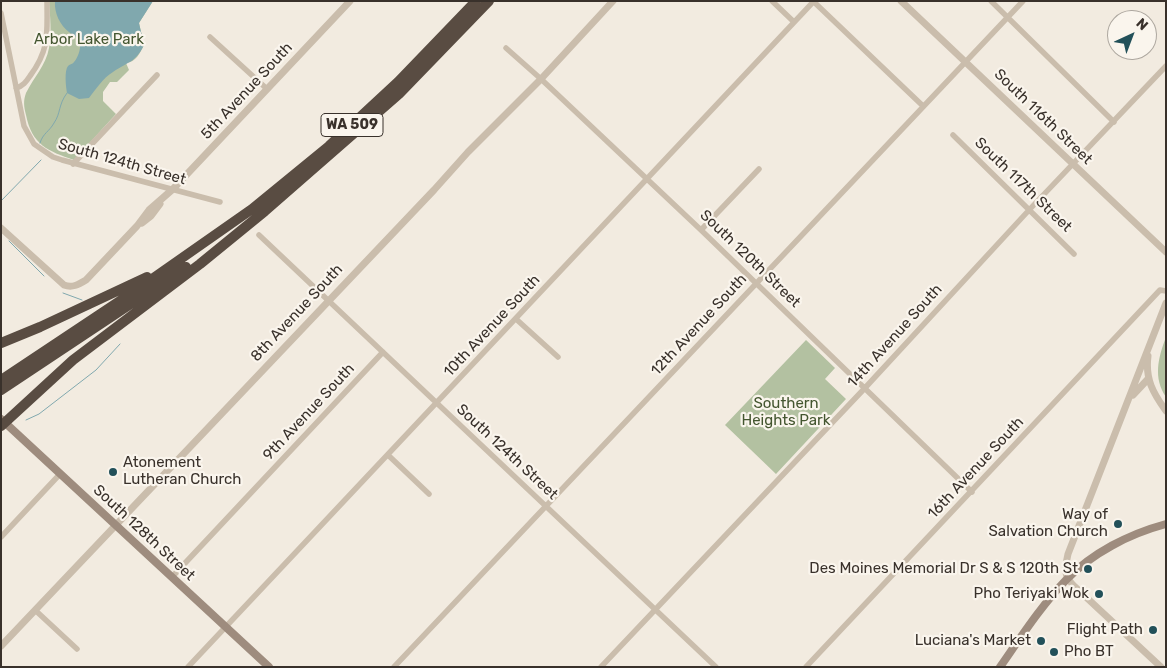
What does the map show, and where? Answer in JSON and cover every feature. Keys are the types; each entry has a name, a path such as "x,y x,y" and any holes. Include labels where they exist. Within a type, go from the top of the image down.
{"highway":[{"name":"WA 509","path":"1,380 252,210 329,146 398,82 476,1"},
{"name":"WA 509","path":"1,390 243,229 399,94 489,1"},
{"path":"3,423 73,360 243,229"},
{"path":"1,343 141,280 216,234"}],"main road":[{"name":"South 128th Street","path":"3,423 269,667"},
{"path":"1000,667 1042,608 1067,579 1115,544 1166,524"}],"street":[{"path":"16,88 24,84 44,54 47,36 47,1"},
{"name":"5th Avenue South","path":"1,228 59,282 64,285 74,286 86,280 137,226 149,210 173,189 350,1"},
{"name":"8th Avenue South","path":"1,646 613,1"},
{"path":"772,1 794,22"},
{"name":"South 116th Street","path":"901,1 1166,252"},
{"path":"990,1 1114,122"},
{"name":"12th Avenue South","path":"394,667 1022,1"},
{"path":"814,2 923,106"},
{"name":"10th Avenue South","path":"188,667 814,2"},
{"name":"South 124th Street","path":"1,14 24,126 34,144 53,157 73,164 220,202"},
{"path":"210,37 267,89"},
{"name":"South 120th Street","path":"506,48 541,78 701,230 972,492"},
{"name":"14th Avenue South","path":"601,667 1166,66"},
{"path":"73,164 157,75"},
{"name":"South 117th Street","path":"953,135 1074,254"},
{"path":"701,230 759,169"},
{"name":"South 124th Street","path":"259,235 716,667"},
{"name":"16th Avenue South","path":"806,667 1160,290 1166,291"},
{"path":"1161,667 1067,579 1065,574 1068,554 1166,303"},
{"path":"516,319 558,357"},
{"path":"1154,334 1149,352 1148,379 1153,392 1166,411"},
{"name":"9th Avenue South","path":"172,577 383,352"},
{"path":"1129,399 1148,379"},
{"path":"388,454 429,494"},
{"path":"1,537 60,474"},
{"path":"35,610 76,649"}],"green space":[{"name":"Arbor Lake Park","path":"49,1 153,1 139,23 144,45 141,51 135,59 126,63 129,70 117,82 110,82 103,92 103,101 116,114 74,160 49,150 37,140 32,133 25,109 26,93 43,65 49,48 51,31"},
{"path":"1166,337 1166,397 1159,383 1158,368"},
{"name":"Southern Heights Park","path":"806,340 835,368 825,379 846,399 776,474 725,425"}],"water":[{"path":"55,1 153,1 139,23 144,45 141,51 131,61 106,77 89,98 79,99 67,93 66,71 68,66 74,63 77,58 80,43 60,22"}],"waterway":[{"path":"40,143 56,119 67,93"},
{"path":"1,201 41,160"},
{"path":"9,241 44,276"},
{"path":"63,293 82,300"},
{"path":"26,420 39,414 96,370 120,344"}],"place":[{"name":"Atonement Lutheran Church","path":"113,472"},
{"name":"Way of Salvation Church","path":"1118,524"},
{"name":"Des Moines Memorial Dr S & S 120th St","path":"1088,569"},
{"name":"Pho Teriyaki Wok","path":"1099,594"},
{"name":"Flight Path","path":"1153,630"},
{"name":"Luciana's Market","path":"1041,641"},
{"name":"Pho BT","path":"1054,652"}]}
